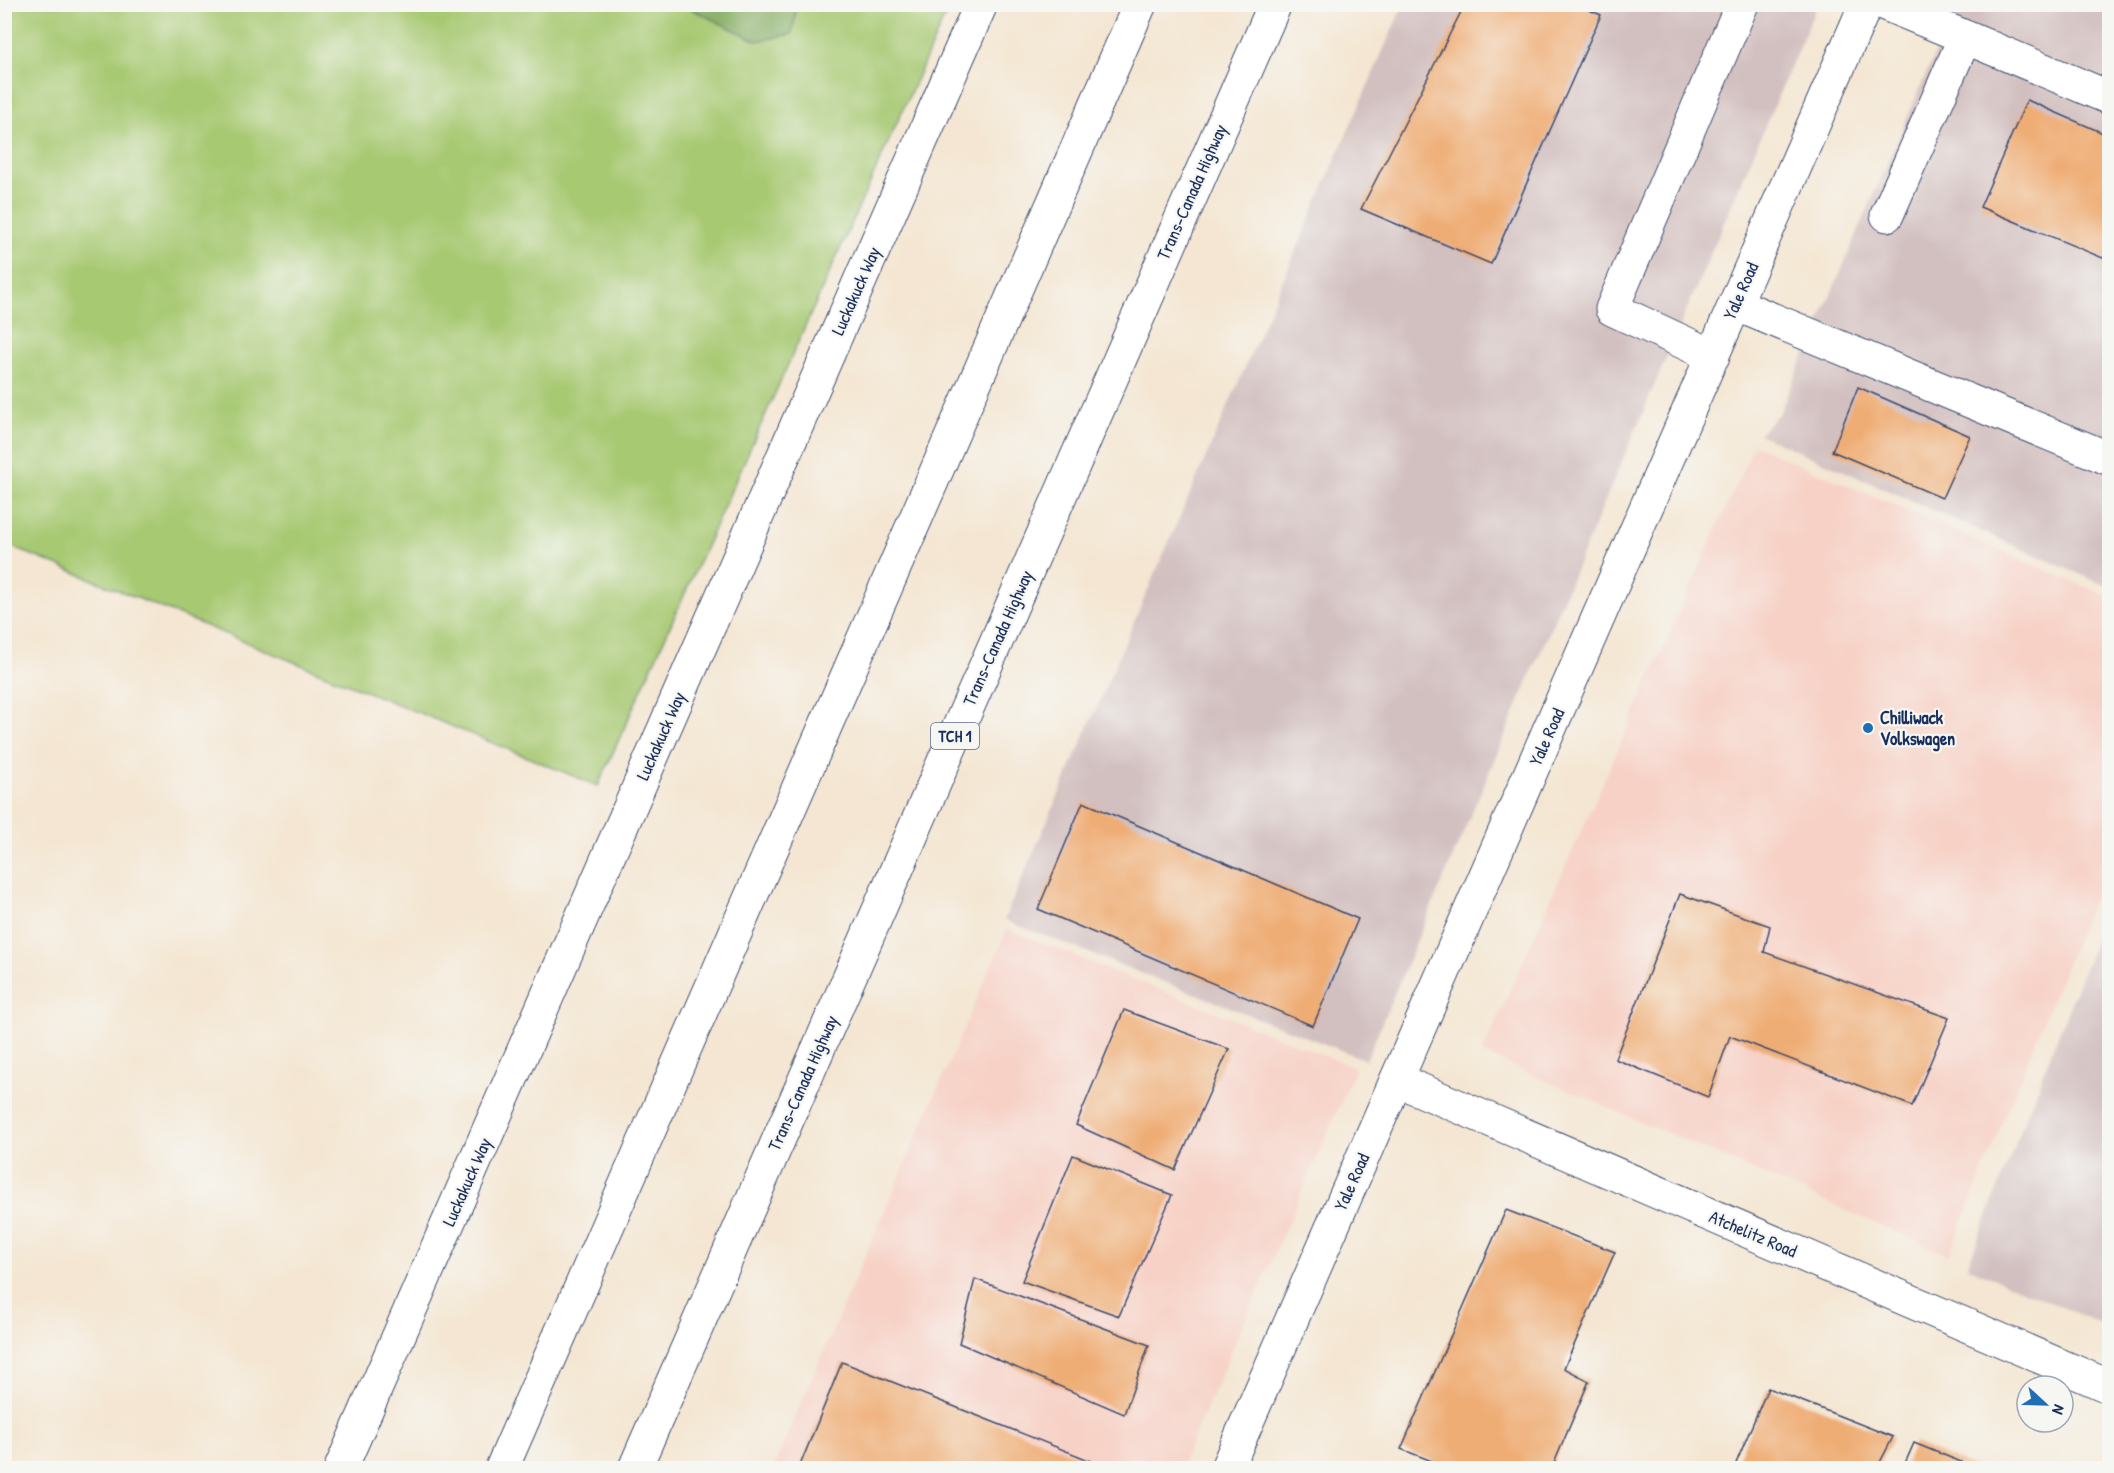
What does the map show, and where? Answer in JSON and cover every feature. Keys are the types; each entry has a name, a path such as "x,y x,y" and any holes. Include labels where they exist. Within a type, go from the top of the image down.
{"main road":[{"name":"Luckakuck Way","path":"341,1468 981,4"},
{"path":"501,1468 1140,4"},
{"name":"Trans-Canada Highway","path":"634,1468 1275,4"},
{"path":"1713,356 1612,309 1742,4"},
{"name":"Yale Road","path":"1227,1468 1866,4"},
{"path":"1885,4 2109,98"},
{"path":"1887,215 1965,36"},
{"path":"1735,304 2109,459"},
{"name":"Atchelitz Road","path":"1397,1080 2109,1387"}],"shaded area":[{"path":"1403,5 1817,5 1366,1060 1004,920"},
{"path":"1956,5 2109,5 2109,587 1759,434 1780,412"},
{"name":"Chilliwack Volkswagen","path":"1754,445 2109,597 2109,859 1949,1255 1482,1053"},
{"path":"2109,906 2109,1327 1967,1267"},
{"path":"1007,929 1356,1068 1180,1468 773,1468"}],"green space":[{"path":"4,5 950,5 598,786 5,544"},
{"path":"683,5 797,5 792,34 757,41"}],"building":[{"path":"1465,4 1575,4 1601,15 1491,264 1361,209"},
{"path":"2027,100 2110,136 2110,261 1980,207"},
{"path":"1858,387 1970,436 1942,498 1832,451"},
{"path":"1083,802 1358,919 1313,1026 1038,909"},
{"path":"1680,894 1770,926 1764,952 1949,1018 1912,1106 1730,1036 1708,1097 1615,1059"},
{"path":"1124,1010 1229,1049 1175,1170 1076,1125"},
{"path":"1073,1155 1172,1195 1119,1316 1022,1281"},
{"path":"1506,1210 1615,1252 1564,1368 1589,1381 1552,1468 1450,1468 1401,1449"},
{"path":"975,1279 1149,1345 1124,1414 959,1343"},
{"path":"842,1362 1109,1468 799,1468"},
{"path":"1768,1388 1893,1437 1877,1468 1734,1468"},
{"path":"1914,1443 1976,1468 1903,1468"}],"place":[{"name":"Chilliwack Volkswagen","path":"1868,728"}]}
